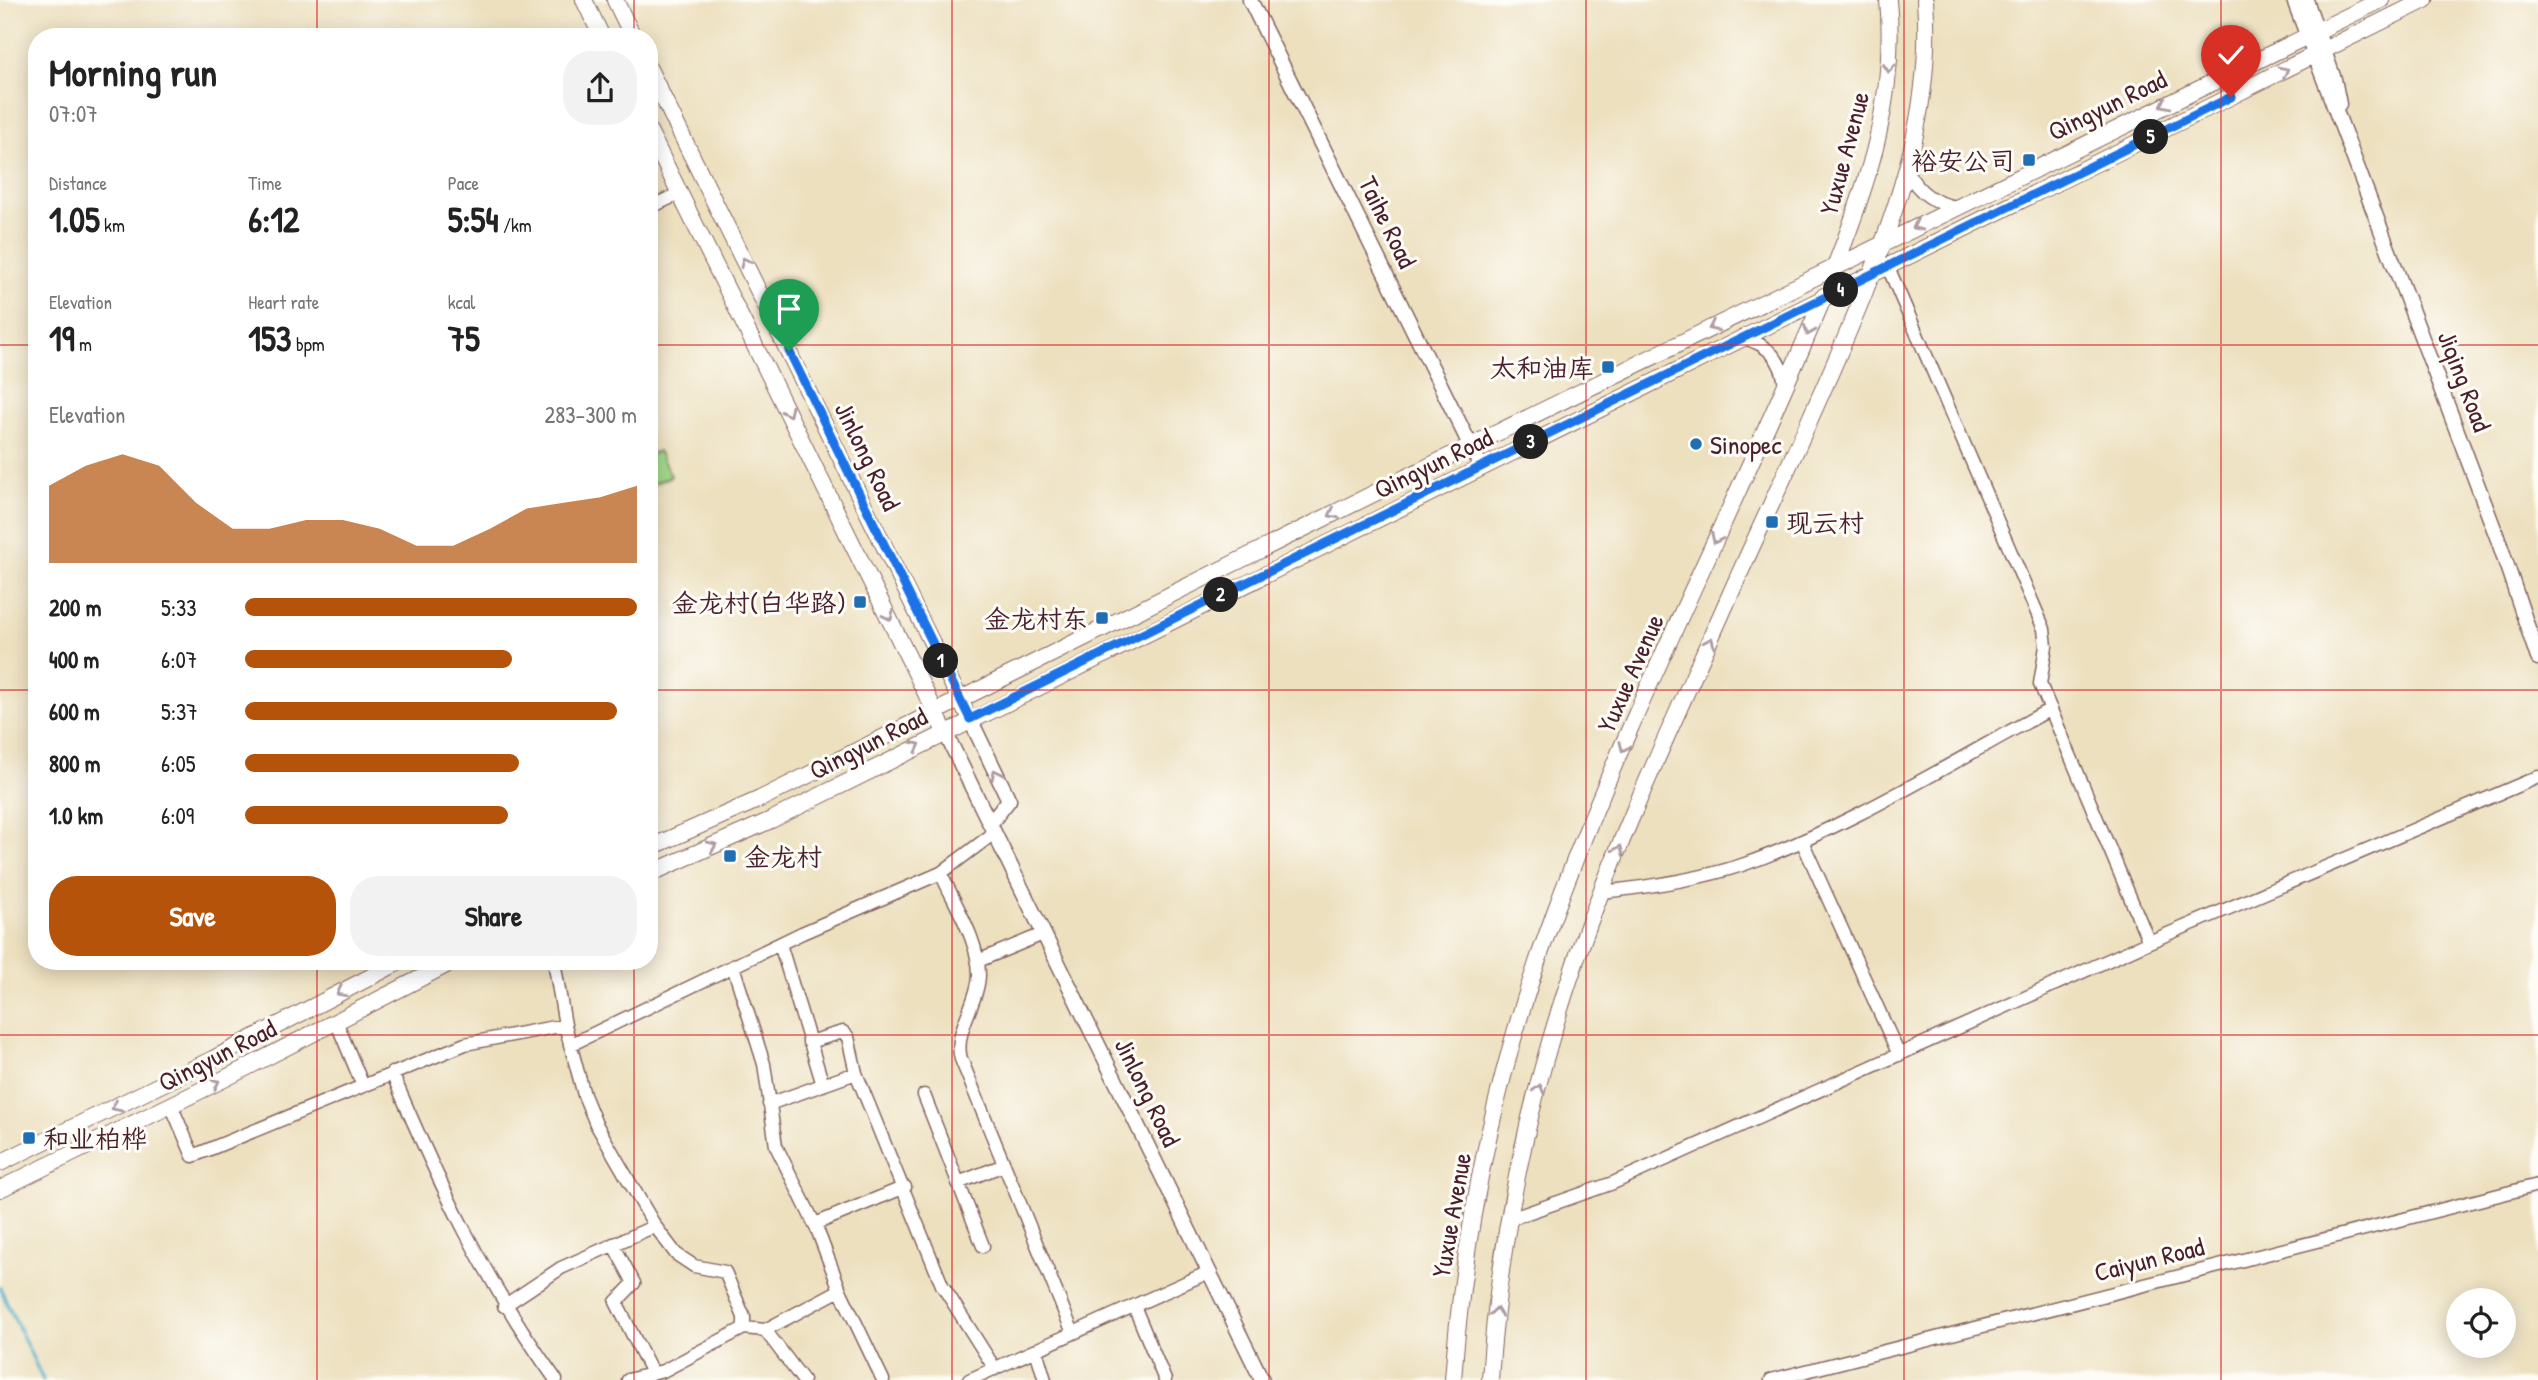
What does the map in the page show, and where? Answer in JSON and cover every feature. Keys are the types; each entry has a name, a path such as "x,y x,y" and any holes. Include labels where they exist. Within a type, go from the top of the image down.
{"main road":[{"path":"584,0 598,28"},
{"path":"615,0 629,28"},
{"name":"Yuxue Avenue","path":"1453,1380 1464,1273 1479,1184 1513,1044 1542,947 1581,845 1785,388 1863,195 1882,125 1889,60 1888,0"},
{"path":"1490,1380 1510,1219 1551,1041 1601,892 1829,378 1883,243 1908,173 1924,90 1925,0"},
{"name":"Qingyun Road","path":"658,844 760,799 1957,206 2381,0"},
{"name":"Qingyun Road","path":"658,870 771,820 2425,0"},
{"name":"Jinlong Road","path":"658,87 970,719"},
{"name":"Jinlong Road","path":"658,149 945,732"},
{"name":"Qingyun Road","path":"0,1163 213,1059 384,970"},
{"name":"Qingyun Road","path":"0,1189 436,970"}],"street":[{"name":"Taihe Road","path":"1250,0 1481,467"},
{"name":"Jiqing Road","path":"2294,0 2312,33"},
{"name":"Jiqing Road","path":"2306,0 2312,33 2342,123 2499,542 2538,658"},
{"path":"1908,173 1918,188 1932,200 1957,206"},
{"path":"658,204 680,193"},
{"path":"1888,267 2043,629 2046,646 2040,684 2149,942"},
{"path":"1743,338 1758,343 1776,358 1783,372 1785,388"},
{"path":"1601,892 1674,882 1723,871 1802,841 2050,709"},
{"name":"Jinlong Road","path":"970,719 1009,800 992,829"},
{"name":"Jinlong Road","path":"945,732 1262,1380"},
{"path":"1510,1219 1613,1183 2149,942 2538,777"},
{"path":"570,1045 780,944 941,873 992,829"},
{"path":"1802,841 1899,1055"},
{"path":"941,873 978,961 977,991 960,1038 959,1052 1073,1333"},
{"path":"978,961 1044,934"},
{"path":"780,944 822,1085"},
{"path":"733,966 764,1064 776,1146 815,1224 839,1290 883,1380"},
{"path":"556,970 570,1045 592,1115 654,1226 683,1259 694,1266 725,1272 744,1317 744,1328"},
{"path":"336,1021 363,1086"},
{"path":"171,1105 193,1156 465,1044 565,1025"},
{"path":"809,1042 843,1032 848,1037 856,1073 905,1186 942,1285 995,1368"},
{"path":"392,1073 455,1216 505,1306 556,1380"},
{"path":"769,1104 856,1073"},
{"path":"924,1095 983,1245"},
{"path":"958,1183 1004,1165"},
{"name":"Caiyun Road","path":"1771,1380 2538,1185"},
{"path":"815,1224 905,1186"},
{"path":"505,1306 561,1268 654,1226"},
{"path":"613,1244 634,1283 615,1302 648,1376"},
{"path":"969,1380 1209,1272"},
{"path":"628,1380 663,1371 744,1328 765,1330 839,1290"},
{"path":"1134,1306 1165,1380"},
{"path":"765,1330 803,1380"},
{"path":"1036,1350 1045,1380"}],"green space":[{"path":"658,451 671,476 658,482"}],"waterway":[{"path":"0,1288 43,1380"}],"place":[{"name":"裕安公司","path":"2029,160"},
{"name":"太和油库","path":"1608,367"},
{"name":"Sinopec","path":"1696,444"},
{"name":"现云村","path":"1772,522"},
{"name":"金龙村(白华路)","path":"860,602"},
{"name":"金龙村东","path":"1102,618"},
{"name":"金龙村","path":"730,856"},
{"name":"和业柏桦","path":"29,1138"}],"route":[{"path":"789,351 970,719 2231,97"}]}
